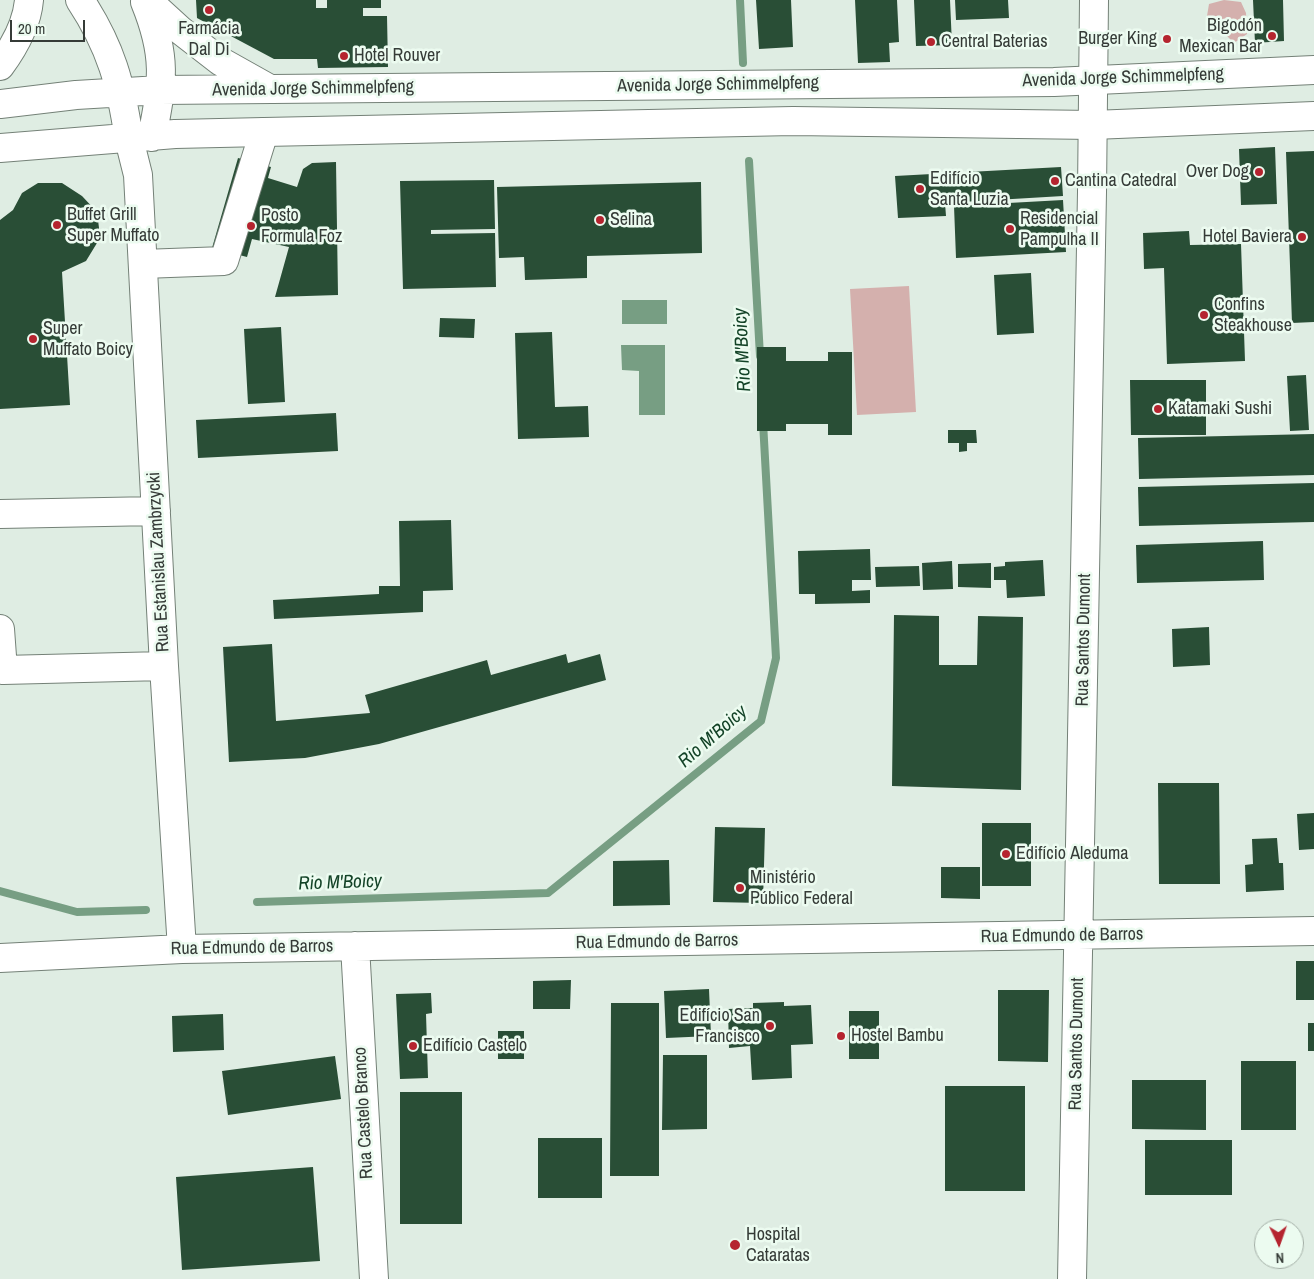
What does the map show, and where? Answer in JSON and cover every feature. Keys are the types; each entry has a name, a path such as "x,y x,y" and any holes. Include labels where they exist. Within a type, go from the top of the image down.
{"street":[{"path":"0,66 15,45 29,9 29,0"},
{"name":"Rua Estanislau Zambrzycki","path":"80,0 117,71 122,92 141,138 138,175 164,666 182,949"},
{"path":"146,0 180,30 220,61 271,89"},
{"path":"141,138 160,90 162,66 157,32 146,0"},
{"name":"Rua Santos Dumont","path":"1072,1279 1094,0"},
{"name":"Avenida Jorge Schimmelpfeng","path":"0,104 160,90 1093,81 1314,70"},
{"path":"0,148 264,132 793,121 1093,125 1314,116"},
{"path":"143,264 224,261 264,132"},
{"path":"0,514 156,511"},
{"path":"0,628 3,670 164,666"},
{"name":"Rua Edmundo de Barros","path":"0,958 182,949 1314,931"},
{"name":"Rua Castelo Branco","path":"355,946 374,1279"}],"shaded area":[{"path":"1224,0 1241,2 1246,13 1247,34 1234,43 1207,16 1209,4"},
{"path":"909,286 916,412 857,415 850,289"},
{"path":"622,300 667,300 667,324 622,324"},
{"path":"621,345 665,345 665,415 639,415 639,371 622,370"}],"building":[{"path":"196,0 316,0 316,8 327,8 327,0 381,0 381,8 363,8 363,16 387,16 388,67 318,68 317,59 274,59 197,18"},
{"path":"756,0 791,0 793,47 759,49"},
{"path":"855,0 897,0 899,42 889,43 890,62 858,63"},
{"path":"914,0 950,0 952,45 916,46"},
{"path":"955,0 1008,0 1009,18 956,20"},
{"path":"1253,0 1283,0 1284,41 1255,43"},
{"path":"1275,147 1277,204 1241,205 1239,149"},
{"name":"Hotel Baviera","path":"1314,151 1314,322 1292,323 1286,152"},
{"path":"238,158 271,167 268,178 297,187 303,169 312,163 336,162 338,295 275,297 289,247 252,239 247,257 212,248"},
{"path":"1061,167 1063,196 945,203 946,216 898,218 895,176"},
{"path":"494,180 495,229 431,230 431,234 495,233 496,287 403,289 400,181"},
{"name":"Selina","path":"701,182 702,253 587,256 587,278 525,280 524,257 499,258 497,187"},
{"name":"Super Muffato Boicy","path":"38,183 62,183 82,196 97,212 99,228 97,243 86,261 62,272 70,405 0,409 0,220 13,210 22,193"},
{"name":"Residencial Pampulha II","path":"1063,200 1066,252 956,258 954,206"},
{"name":"Confins Steakhouse","path":"1189,231 1190,245 1241,244 1245,361 1167,364 1164,268 1144,269 1143,233"},
{"path":"1031,273 1034,333 997,335 994,275"},
{"path":"440,318 475,319 474,338 439,337"},
{"path":"281,327 285,402 248,404 244,329"},
{"path":"552,332 555,407 588,406 589,437 518,439 515,333"},
{"path":"757,347 786,347 786,361 828,361 828,352 852,352 852,435 828,435 828,424 786,424 786,431 757,431"},
{"path":"1306,375 1309,430 1290,431 1287,376"},
{"path":"1130,380 1206,380 1206,435 1131,435"},
{"path":"336,413 338,451 198,458 196,420"},
{"path":"948,430 976,430 977,443 967,443 967,451 959,452 959,443 948,443"},
{"path":"1314,434 1314,475 1139,479 1138,438"},
{"path":"1314,483 1314,522 1139,526 1138,487"},
{"path":"451,520 453,590 423,591 423,612 274,619 273,600 379,594 379,586 400,586 399,521"},
{"path":"1263,541 1264,580 1137,583 1136,545"},
{"path":"870,549 871,580 852,580 852,591 870,590 870,603 815,604 815,594 799,594 798,551"},
{"path":"1043,560 1045,596 1007,598 1006,580 994,580 994,567 1005,566 1005,562"},
{"path":"952,561 953,589 923,590 922,563"},
{"path":"991,563 991,588 958,587 958,564"},
{"path":"919,566 920,586 876,587 875,567"},
{"path":"894,615 939,616 939,665 977,665 978,616 1023,617 1021,790 892,786"},
{"path":"1209,627 1210,665 1173,667 1172,629"},
{"path":"272,644 276,721 370,713 365,695 487,660 491,675 566,654 568,663 600,654 606,680 379,744 305,758 229,762 223,647"},
{"path":"1158,783 1219,783 1220,884 1159,884"},
{"path":"1314,813 1314,849 1299,850 1297,814"},
{"name":"Edifício Aleduma","path":"982,823 1031,823 1031,886 982,886"},
{"path":"715,827 765,828 763,903 713,902"},
{"path":"1277,838 1279,863 1283,863 1284,890 1246,892 1245,865 1253,864 1252,839"},
{"path":"669,860 670,905 613,906 613,861"},
{"path":"941,867 980,867 980,899 941,898"},
{"path":"1296,961 1314,961 1314,1000 1296,1000"},
{"path":"571,980 570,1009 533,1009 533,981"},
{"path":"709,989 711,1036 666,1038 664,991"},
{"path":"998,990 1049,990 1048,1062 998,1061"},
{"name":"Edifício Castelo","path":"431,993 432,1013 426,1014 428,1078 400,1079 396,994"},
{"name":"Edifício San Francisco","path":"784,1002 784,1006 811,1005 813,1044 791,1045 792,1078 752,1080 750,1046 729,1048 728,1009 753,1008 753,1003"},
{"path":"611,1003 659,1003 659,1176 610,1176"},
{"path":"849,1011 879,1011 879,1059 849,1059"},
{"path":"223,1014 224,1050 173,1052 172,1016"},
{"path":"1308,1023 1314,1023 1314,1051 1308,1051"},
{"path":"498,1031 524,1031 524,1059 498,1059"},
{"path":"663,1055 707,1055 707,1129 662,1130"},
{"path":"335,1056 341,1099 228,1115 222,1071"},
{"path":"1241,1061 1296,1061 1296,1130 1241,1130"},
{"path":"1132,1080 1206,1080 1206,1130 1132,1129"},
{"path":"945,1086 1025,1086 1025,1191 945,1191"},
{"path":"400,1092 462,1092 462,1224 400,1224"},
{"path":"538,1138 602,1138 602,1198 538,1198"},
{"path":"1145,1140 1232,1140 1232,1195 1145,1195"},
{"path":"313,1167 320,1261 182,1270 176,1177"}],"waterway":[{"name":"Rio M'Boicy","path":"740,0 743,63"},
{"name":"Rio M'Boicy","path":"749,161 760,356"},
{"name":"Rio M'Boicy","path":"257,902 548,893 761,721 776,658 763,422"},
{"name":"Rio M'Boicy","path":"0,891 77,912 146,910"}],"place":[{"name":"Farmácia Dal Di","path":"209,10"},
{"name":"Bigodón Mexican Bar","path":"1272,36"},
{"name":"Burger King","path":"1167,39"},
{"name":"Central Baterias","path":"931,42"},
{"name":"Hotel Rouver","path":"344,56"},
{"name":"Over Dog","path":"1259,172"},
{"name":"Cantina Catedral","path":"1055,181"},
{"name":"Edifício Santa Luzia","path":"920,189"},
{"name":"Selina","path":"600,220"},
{"name":"Buffet Grill Super Muffato","path":"57,225"},
{"name":"Posto Formula Foz","path":"251,226"},
{"name":"Residencial Pampulha II","path":"1010,229"},
{"name":"Hotel Baviera","path":"1302,237"},
{"name":"Confins Steakhouse","path":"1204,315"},
{"name":"Super Muffato Boicy","path":"33,339"},
{"name":"Katamaki Sushi","path":"1158,409"},
{"name":"Edifício Aleduma","path":"1006,854"},
{"name":"Ministério Público Federal","path":"740,888"},
{"name":"Edifício San Francisco","path":"770,1026"},
{"name":"Hostel Bambu","path":"841,1036"},
{"name":"Edifício Castelo","path":"413,1046"},
{"name":"Hospital Cataratas","path":"735,1245"}]}
